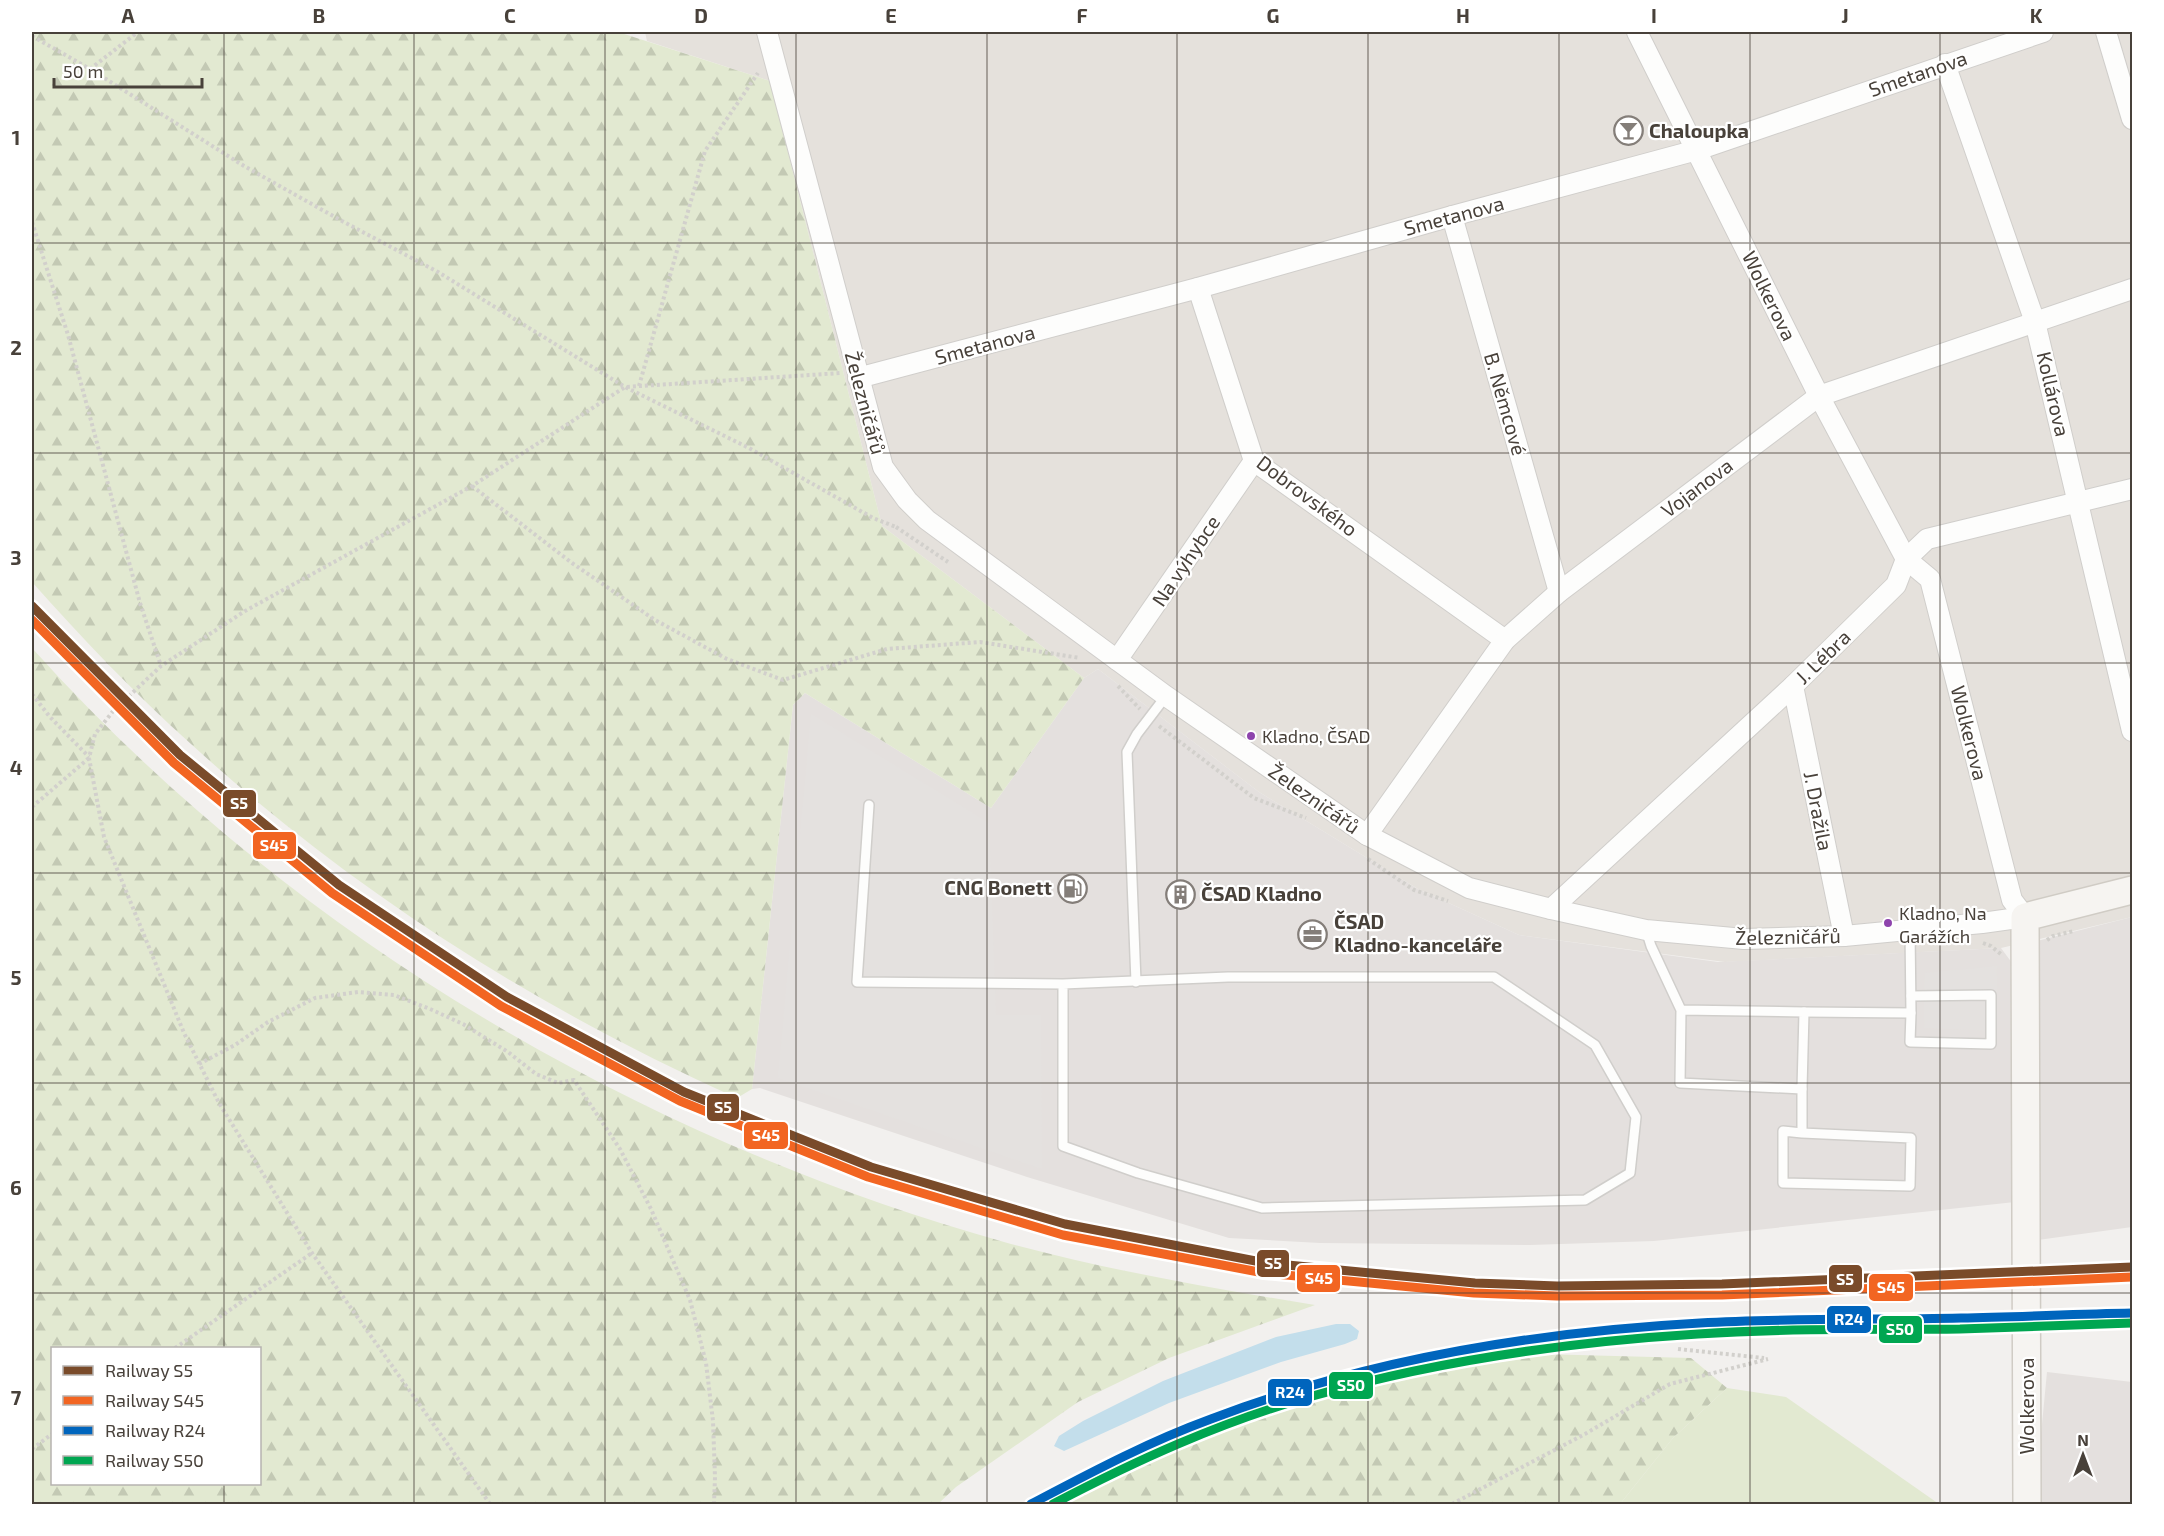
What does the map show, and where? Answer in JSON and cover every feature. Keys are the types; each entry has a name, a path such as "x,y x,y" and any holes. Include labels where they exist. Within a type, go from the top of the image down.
{"main road":[{"name":"Železničářů","path":"2025,917 2133,890"},
{"name":"Wolkerova","path":"2025,917 2027,1504"}],"street":[{"name":"Železničářů","path":"767,32 883,467 907,500 931,523 1166,696 1367,835 1469,888 1646,930 1744,939 1844,936 2025,917"},
{"name":"Wolkerova","path":"1637,32 1819,396 1906,559 1930,579 2012,900 2025,917"},
{"name":"Smetanova","path":"857,375 1198,288 1697,150 2043,32"},
{"path":"2106,32 2133,119"},
{"name":"Kollárova","path":"1944,64 2036,322 2133,731"},
{"name":"B. Němcové","path":"1452,216 1559,592"},
{"name":"Dobrovského","path":"1198,288 1254,461 1505,640"},
{"name":"Vojanova","path":"1367,835 1505,640 1559,592 1819,396 2133,289"},
{"name":"Na výhybce","path":"1118,660 1254,461"},
{"name":"J. Lébra","path":"1551,909 1793,686 1896,585 1906,559 1927,539 2133,489"},
{"name":"J. Dražila","path":"1793,686 1844,936"}],"lane":[{"path":"1136,982 1127,752 1137,734 1166,696"},
{"path":"869,806 857,982 1063,984 1228,977 1494,977 1595,1045 1636,1117 1630,1173 1585,1200 1262,1208 1138,1173 1063,1146 1063,984"},
{"path":"1646,930 1651,946 1681,1010 1680,1083 1802,1089"},
{"path":"1910,930 1910,1041 1991,1044 1991,995 1911,996"},
{"path":"1681,1010 1911,1012"},
{"path":"1802,1133 1804,1012"},
{"path":"1783,1131 1802,1133 1911,1138 1910,1186 1783,1183 1783,1131"}],"path":[{"path":"90,69 138,32"},
{"path":"32,36 90,69 244,166 438,272 625,387 749,448 873,518 896,527 931,523"},
{"path":"639,386 705,151 758,73 756,65"},
{"path":"32,222 68,335 140,603 160,666"},
{"path":"490,1504 312,1252 219,1103 184,1033 104,837 89,758 95,734 114,710 160,666 245,610 472,486 625,387 857,375"},
{"path":"472,486 572,563 655,620 727,659 783,680 887,649 980,642 1091,659"},
{"path":"32,694 50,717 89,758"},
{"path":"32,807 89,758"},
{"path":"199,1064 235,1045 268,1022 315,998 358,992 394,995 430,1009 463,1024 508,1052 536,1074 558,1083 574,1080 620,1149 651,1209 690,1300 706,1364 713,1421 714,1504"},
{"path":"176,1347 312,1252"},
{"path":"1452,1504 1585,1434 1670,1384 1768,1359 1678,1349"},
{"path":"32,1449 51,1435"}],"shaded area":[{"path":"645,32 2132,32 2132,917 2001,948 1725,962 1519,935 1418,889 1259,792 1098,669 1084,678 882,526 770,81 647,41"},
{"path":"1098,669 1259,792 1418,889 1519,935 1718,962 2001,948 2015,967 2015,1202 1654,1241 1530,1245 1320,1243 1229,1238 1027,1177 760,1088 752,1089 793,705 805,693 991,808 1084,678"},
{"path":"811,714 989,823 996,1015 1041,1015 1042,1169 778,1078"},
{"path":"2132,917 2132,1227 2038,1240 2033,942"},
{"path":"1997,966 1996,1031 1924,1028 1925,973"},
{"path":"2047,1372 2132,1382 2132,1504 2041,1504 2040,1445"}],"green space":[{"path":"32,32 618,32 770,81 882,526 1084,678 991,808 805,693 793,705 752,1089 737,1098 590,1026 519,986 382,897 316,849 191,744 109,665 32,582"},
{"path":"32,648 132,751 240,847 355,934 476,1013 602,1084 733,1146 867,1198 1004,1242 1120,1270 1315,1305 1169,1358 1078,1402 956,1487 938,1504 32,1504"},
{"path":"1540,1354 1691,1358 1727,1388 1673,1438 1620,1504 1061,1504 1143,1462 1244,1422 1301,1403 1473,1363"},
{"path":"1727,1388 1786,1397 1939,1504 1620,1504 1673,1438"}],"water":[{"path":"1336,1324 1350,1324 1359,1331 1357,1339 1281,1362 1169,1403 1064,1451 1054,1446 1059,1436 1083,1421 1163,1381 1276,1337"}],"rail line":[{"name":"S5","path":"32,606 180,755 339,885 507,997 684,1092 871,1167 1065,1224 1266,1263 1475,1283 1557,1286 1722,1284 2132,1267"},
{"name":"S45","path":"32,620 174,763 332,893 501,1006 680,1101 868,1177 1063,1235 1264,1273 1474,1293 1557,1296 1722,1295 2132,1277"},
{"name":"R24","path":"1031,1504 1142,1448 1211,1419 1330,1380 1452,1352 1576,1334 1700,1323 2132,1313"},
{"name":"S50","path":"1053,1504 1178,1444 1275,1407 1357,1384 1453,1363 1600,1342 1731,1332 1960,1329 2132,1323"}],"place":[{"name":"Chaloupka","path":"1628,131"},
{"name":"Kladno, ČSAD","path":"1251,736"},
{"name":"CNG Bonett","path":"1073,888"},
{"name":"ČSAD Kladno","path":"1180,894"},
{"name":"Kladno, Na Garážích","path":"1888,923"},
{"name":"ČSAD Kladno-kanceláře","path":"1313,934"}]}
